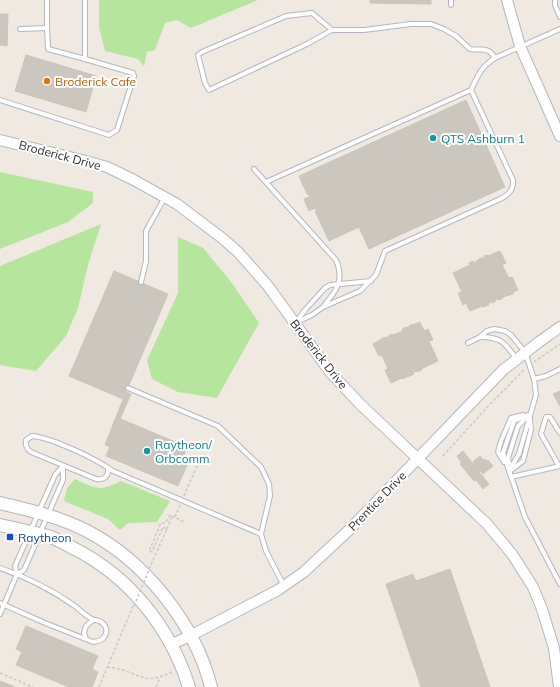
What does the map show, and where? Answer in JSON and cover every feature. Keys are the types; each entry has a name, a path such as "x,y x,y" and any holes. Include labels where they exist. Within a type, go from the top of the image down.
{"main road":[{"path":"0,503 43,514 87,531 122,554 162,593 174,609 202,660 211,687"},
{"path":"0,525 51,537 89,556 115,574 141,600 162,628 172,644 189,687"}],"street":[{"path":"507,0 520,46 560,136"},
{"name":"Broderick Drive","path":"0,140 107,167 165,197 197,218 238,252 268,286 330,372 360,404 487,524 522,568 533,587 550,631 557,665 559,687"},
{"name":"Prentice Drive","path":"172,644 284,586 308,568 340,540 503,370 560,327"}],"lane":[{"path":"0,100 108,135 117,130 134,76 133,73 48,49 47,0"},
{"path":"85,0 85,59"},
{"path":"451,0 451,6"},
{"path":"555,0 555,5 560,17"},
{"path":"332,30 312,13 286,16 202,52 198,56 205,83 209,90 307,44 332,30 364,30 411,24 431,24 444,28 456,36 470,49 485,49 491,51 495,58"},
{"path":"20,29 47,28"},
{"path":"266,182 472,90 482,68 487,63 520,46 560,29"},
{"path":"295,324 323,307 360,291 376,275 385,251 498,200 511,192 514,185 513,180 472,90"},
{"path":"254,169 336,260 340,272 337,290 323,307"},
{"path":"141,282 146,261 146,231 165,197"},
{"path":"295,324 305,310 325,288 330,285 372,280"},
{"path":"468,343 480,337 487,331 500,329 511,335 521,356"},
{"path":"480,337 491,337 504,342 521,356 529,365 534,379 536,395 519,454 509,471"},
{"path":"534,379 546,376 560,369"},
{"path":"128,388 218,426 261,467 268,484 270,496 261,534 266,551 284,586"},
{"path":"509,471 508,458 518,426 530,414"},
{"path":"509,471 523,461 531,430 530,414"},
{"path":"530,414 514,422 503,453 525,517 560,584"},
{"path":"511,477 560,466 541,434 546,417 550,417 560,433"},
{"path":"108,469 108,475 105,478 96,480 28,450 26,444 28,438 32,436 40,436 101,463 108,469 261,534"},
{"path":"17,574 15,566 35,533 43,514 63,480 63,466"},
{"path":"0,614 2,604 17,574 24,570 55,475 63,466"},
{"path":"0,568 38,584 74,606 93,620 98,620 105,625 105,637 93,642 2,604"},
{"path":"86,639 84,633 86,626 93,620"}],"path":[{"path":"442,456 491,403 529,365 560,344"},
{"path":"175,517 200,459"},
{"path":"166,529 163,527 152,552 149,550 161,523 164,523 170,515 184,522"},
{"path":"99,687 172,516"},
{"path":"107,667 124,670 140,677 155,679 178,669"},
{"path":"0,673 33,687"},
{"path":"156,687 160,678"}],"green space":[{"path":"99,0 258,0 191,28 177,20 165,23 155,50 147,52 144,66 138,59 105,51 99,27"},
{"path":"0,172 93,192 93,203 68,222 0,249"},
{"path":"101,224 88,265 78,308 66,336 36,371 0,365 0,266"},
{"path":"178,237 203,248 232,283 259,323 217,398 178,392 152,379 147,360 178,293"},
{"path":"75,479 98,488 108,487 121,481 170,501 157,522 128,523 120,530 108,519 64,501 67,488"}],"building":[{"path":"370,0 431,0 431,4 370,3"},
{"path":"0,14 8,14 7,46 0,45"},
{"path":"26,55 96,76 86,112 15,91"},
{"name":"QTS Ashburn 1","path":"466,100 505,187 369,249 359,227 329,241 315,208 309,211 304,199 310,197 307,194 299,176"},
{"path":"500,251 506,263 502,265 509,278 512,277 518,290 513,292 513,294 499,300 495,300 496,301 492,303 488,303 489,305 470,311 466,303 463,305 458,293 462,292 453,273 470,265 469,263 473,261 474,263 482,257 483,259 485,258 484,256"},
{"path":"114,271 168,294 123,399 69,376"},
{"path":"420,322 424,331 428,329 433,340 429,341 438,361 421,369 422,370 413,372 414,374 408,377 407,375 407,377 391,383 385,370 388,369 382,355 379,356 373,344 385,337 403,331 402,329 407,327 409,328 409,326"},
{"path":"560,391 560,406 553,394"},
{"path":"126,392 131,394 120,419 116,417"},
{"name":"Raytheon/ Orbcomm","path":"116,417 187,447 183,457 188,459 187,465 178,486 106,456 110,447 105,445"},
{"path":"463,451 473,464 473,462 480,456 484,460 488,460 493,466 483,474 480,471 479,472 489,484 483,489 476,480 474,481 460,464 462,463 457,456"},
{"path":"450,569 490,687 421,687 386,584 413,574 416,581"},
{"path":"26,626 98,656 92,669 98,672 92,687 69,687 16,665 22,652 16,649"},
{"path":"0,681 15,687 0,687"}],"place":[{"name":"Broderick Cafe","path":"47,81"},
{"name":"QTS Ashburn 1","path":"433,138"},
{"name":"Raytheon/ Orbcomm","path":"147,451"},
{"name":"Raytheon","path":"10,537"}]}
